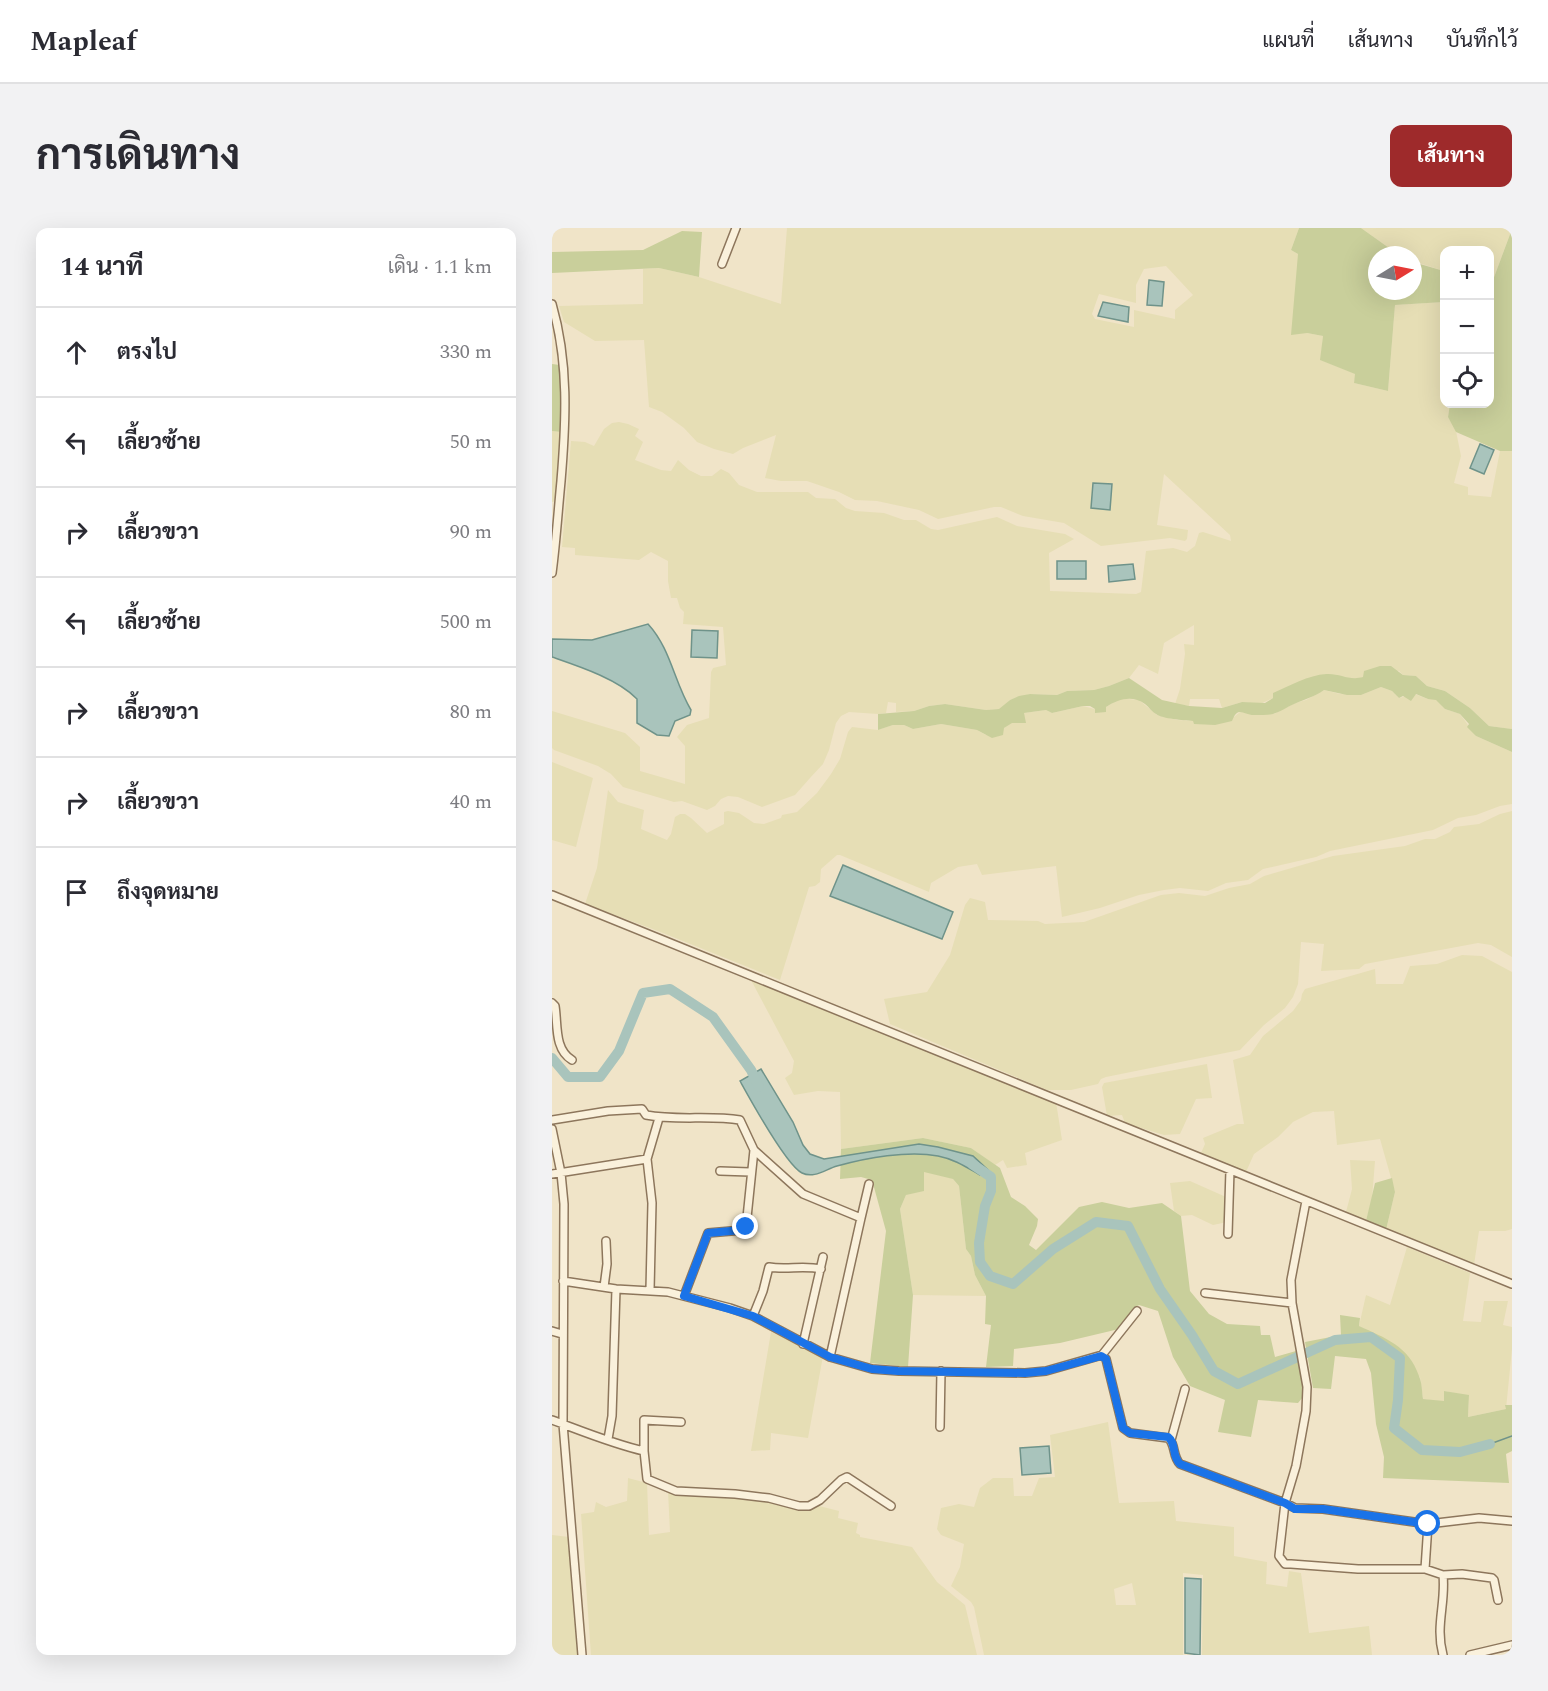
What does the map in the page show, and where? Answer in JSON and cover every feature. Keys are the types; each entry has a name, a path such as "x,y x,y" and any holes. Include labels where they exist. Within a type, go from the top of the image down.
{"street":[{"path":"722,264 736,228"},
{"path":"552,304 561,337 565,383 564,442 552,573"},
{"path":"552,895 1512,1284"},
{"path":"552,1003 557,1018 560,1047 565,1056 572,1060"},
{"path":"552,1120 608,1111 642,1109 646,1115 659,1118 741,1120 754,1150 803,1194 861,1218"},
{"path":"650,1290 652,1203 647,1159 659,1118"},
{"path":"552,1129 561,1173 564,1204 563,1424 582,1655"},
{"path":"684,1296 708,1233 742,1230 746,1227 754,1150"},
{"path":"552,1174 647,1159"},
{"path":"1228,1234 1230,1170"},
{"path":"720,1171 750,1172"},
{"path":"830,1357 869,1184"},
{"path":"1306,1201 1291,1280 1292,1302 1307,1387 1302,1439 1285,1503 1279,1556 1285,1564 1358,1569 1425,1569 1443,1575 1462,1574 1492,1578 1498,1600"},
{"path":"604,1287 606,1241"},
{"path":"803,1344 824,1257"},
{"path":"753,1316 769,1267 793,1269 808,1266 821,1269"},
{"path":"563,1281 684,1296 753,1316 830,1357 872,1369 1025,1373 1046,1371 1101,1356 1137,1311"},
{"path":"608,1439 612,1416 616,1289"},
{"path":"1205,1293 1292,1302"},
{"path":"552,1331 562,1334"},
{"path":"1101,1356 1106,1359 1123,1428 1130,1433 1168,1437 1171,1440"},
{"path":"940,1427 941,1371"},
{"path":"1185,1389 1171,1440 1173,1455 1180,1464 1285,1503 1295,1509 1323,1509 1428,1524 1479,1518 1512,1521"},
{"path":"552,1420 608,1439 621,1446 644,1451"},
{"path":"681,1422 644,1420 647,1479 676,1491 735,1494 809,1506 847,1478 891,1506"},
{"path":"1425,1569 1428,1524"},
{"path":"1443,1575 1444,1589 1439,1625 1443,1655"},
{"path":"1470,1655 1512,1645"}],"shaded area":[{"path":"787,228 1299,228 1291,250 1298,254 1307,333 1323,336 1321,360 1356,374 1354,383 1388,391 1395,305 1440,302 1440,408 1449,408 1448,417 1455,426 1461,456 1454,483 1468,487 1468,495 1491,497 1500,451 1512,451 1512,729 1489,726 1470,708 1445,691 1427,686 1416,676 1403,675 1399,671 1355,679 1325,674 1260,704 1242,702 1222,708 1219,699 1190,699 1189,706 1175,704 1180,689 1185,654 1184,644 1194,645 1194,625 1164,643 1158,674 1139,665 1129,678 1109,686 1094,690 1067,691 1057,695 1030,694 1010,700 1000,709 986,710 945,704 914,711 896,712 896,703 888,702 886,713 849,712 841,716 836,723 823,764 795,795 762,807 738,797 728,796 707,810 682,801 674,802 623,787 611,774 598,766 554,750 552,748 552,711 625,733 640,747 640,771 685,784 685,746 677,737 687,725 709,718 711,672 713,668 726,665 723,627 683,624 684,612 677,598 671,598 668,561 651,552 639,560 575,555 575,548 562,547 571,441 585,442 594,446 604,429 612,423 628,424 639,429 635,436 643,442 635,460 661,470 671,471 678,460 689,470 701,476 712,476 721,469 729,473 739,485 757,492 808,492 816,498 835,499 846,508 855,511 884,513 904,520 916,520 931,529 938,530 997,517 1017,526 1065,534 1074,539 1049,553 1050,591 1136,594 1141,592 1146,551 1173,548 1187,552 1195,546 1199,533 1203,532 1231,541 1230,535 1164,474 1157,525 1188,530 1187,539 1185,541 1170,538 1101,546 1064,523 1023,516 1001,507 938,519 919,510 877,501 855,500 807,481 781,481 765,478 776,435 733,454 697,442 684,428 662,412 649,407 644,340 595,341 564,322 559,306 643,304 643,269 659,268 699,277 781,304","holes":["1166,266 1193,295 1175,310 1175,319 1134,310 1134,327 1095,319 1092,314 1099,294 1136,303 1136,285 1144,269"]},
{"path":"1361,228 1512,228 1494,277 1494,246 1440,246 1440,270 1422,264 1422,246 1386,246"},
{"path":"552,431 561,432 556,501 552,502"},
{"path":"1381,687 1392,691 1399,698 1415,694 1428,699 1436,699 1445,709 1460,714 1476,736 1512,752 1512,804 1458,818 1433,830 1330,851 1316,857 1263,869 1248,880 1226,883 1208,891 1180,888 1164,890 1062,917 1056,866 982,875 977,864 958,867 931,883 929,892 837,855 821,869 820,882 809,887 780,980 585,904 597,868 608,790 618,802 644,810 641,829 667,840 671,834 675,817 680,814 691,818 707,833 724,824 724,812 728,811 739,813 754,823 764,824 781,818 782,815 797,812 817,793 831,774 840,759 848,732 852,727 878,730 893,725 904,725 913,729 941,724 977,730 986,735 1004,728 1024,713 1046,710 1052,713 1083,706 1106,712 1106,707 1119,699 1139,700 1157,715 1193,721 1234,717 1240,712 1274,714 1324,690 1340,694 1361,695"},
{"path":"552,762 593,778 576,847 552,840"},
{"path":"1512,811 1512,957 1491,945 1478,943 1365,964 1359,969 1321,971 1324,944 1301,942 1298,984 1293,997 1285,1008 1264,1025 1240,1050 1106,1077 1098,1084 1071,1090 1047,1090 890,1024 884,999 927,992 950,955 965,905 970,898 985,902 988,920 1038,921 1045,924 1084,922 1161,895 1179,893 1205,896 1250,884 1264,876 1333,856 1405,846 1425,839 1435,839 1450,832 1454,827 1479,824"},
{"path":"1462,955 1482,956 1512,972 1512,1229 1479,1231 1474,1265 1386,1230 1395,1192 1380,1139 1337,1145 1334,1111 1313,1112 1293,1122 1278,1137 1254,1154 1246,1172 1201,1153 1205,1144 1203,1138 1237,1124 1244,1124 1233,1060 1250,1055 1263,1036 1293,1011 1305,989 1375,969 1376,984 1403,984 1410,966 1437,964"},
{"path":"751,980 1056,1102 1062,1140 1025,1153 1027,1165 1007,1168 1003,1160 995,1165 971,1148 923,1138 841,1149 840,1092 818,1091 794,1095 785,1078 792,1073 794,1061"},
{"path":"1207,1064 1212,1098 1196,1099 1180,1134 1164,1135 1125,1123 1122,1115 1107,1116 1102,1087 1104,1083"},
{"path":"1350,1160 1375,1161 1372,1199 1366,1221 1346,1212 1352,1189"},
{"path":"923,1171 953,1179 959,1186 966,1249 971,1256 975,1275 986,1296 913,1295 900,1209 906,1195"},
{"path":"1190,1181 1226,1197 1227,1222 1213,1225 1192,1215 1181,1216 1174,1211 1170,1183"},
{"path":"1407,1247 1470,1273 1463,1321 1481,1322 1484,1301 1508,1301 1503,1325 1512,1327 1512,1349 1506,1409 1468,1417 1469,1396 1444,1391 1444,1402 1423,1399 1420,1377 1359,1326 1366,1295 1390,1305"},
{"path":"771,1332 823,1356 808,1438 771,1433 770,1450 751,1451"},
{"path":"1108,1422 1119,1503 1174,1501 1176,1521 1234,1527 1234,1556 1267,1562 1266,1584 1287,1587 1289,1571 1301,1573 1309,1633 1369,1626 1372,1655 1202,1655 1203,1575 1183,1573 1183,1655 984,1655 974,1607 951,1586 960,1567 964,1544 941,1535 937,1529 941,1508 959,1504 974,1507 980,1488 993,1478 1013,1478 1014,1496 1032,1496 1039,1478 1055,1477 1050,1435","holes":["1132,1583 1136,1605 1116,1605 1114,1589"]},
{"path":"628,1478 647,1483 649,1535 670,1532 668,1491 815,1505 839,1511 838,1518 858,1523 856,1533 860,1537 912,1547 937,1582 965,1605 977,1655 591,1655 581,1514 594,1512 596,1502 606,1507 627,1501"},
{"path":"552,1535 569,1537 579,1655 552,1655"}],"green space":[{"path":"1299,228 1361,228 1386,246 1368,246 1368,300 1422,300 1422,265 1440,270 1440,302 1395,305 1388,391 1354,383 1355,374 1320,360 1323,336 1307,333 1291,335 1298,254 1291,250"},
{"path":"1512,229 1512,451 1500,451 1456,432 1448,417 1449,408 1494,408 1494,277"},
{"path":"682,231 702,232 699,277 659,268 552,273 552,252 643,250"},
{"path":"552,364 560,365 561,432 552,431"},
{"path":"1380,666 1391,666 1403,675 1416,676 1427,686 1445,691 1470,708 1489,726 1512,729 1512,752 1476,736 1467,727 1469,724 1460,714 1445,709 1436,700 1416,694 1411,701 1403,696 1399,698 1392,691 1381,687 1361,695 1347,695 1324,690 1273,714 1250,715 1239,712 1232,721 1215,725 1194,724 1193,721 1163,717 1140,701 1130,699 1111,704 1106,707 1106,712 1095,713 1095,709 1090,706 1083,706 1052,713 1046,710 1024,713 1026,723 1012,723 1004,728 1003,735 992,738 977,730 941,724 913,729 904,725 893,725 878,730 878,714 914,711 945,704 986,710 999,709 1019,696 1057,695 1067,691 1094,690 1129,678 1162,700 1189,706 1222,708 1242,702 1265,703 1273,698 1273,693 1313,676 1331,674 1358,678 1363,677 1364,671"},
{"path":"923,1138 971,1148 1000,1168 1011,1197 1025,1206 1038,1219 1029,1245 1036,1250 1079,1207 1102,1202 1129,1208 1162,1203 1181,1216 1190,1291 1209,1314 1227,1324 1260,1326 1261,1335 1270,1335 1275,1357 1296,1351 1303,1385 1303,1397 1298,1403 1258,1400 1251,1437 1218,1432 1225,1400 1190,1386 1173,1357 1158,1311 1139,1305 1133,1309 1119,1329 1060,1343 1014,1349 1013,1366 986,1367 991,1325 985,1324 986,1296 975,1275 971,1256 966,1249 959,1186 953,1179 924,1172 924,1191 906,1195 900,1209 913,1295 908,1367 870,1363 886,1231 872,1180 861,1177 840,1179 841,1149"},
{"path":"1392,1178 1395,1192 1386,1230 1366,1221 1375,1183"},
{"path":"1340,1315 1360,1318 1359,1326 1387,1339 1409,1357 1419,1376 1423,1399 1444,1401 1444,1391 1469,1395 1468,1417 1506,1409 1505,1405 1512,1405 1512,1451 1506,1454 1509,1483 1383,1478 1384,1457 1376,1424 1371,1373 1366,1359 1335,1356 1331,1389 1313,1388 1305,1342 1341,1335"}],"water":[{"path":"1149,280 1164,282 1162,306 1147,305"},
{"path":"1103,302 1129,307 1128,322 1098,316"},
{"path":"1480,444 1494,450 1484,474 1470,468"},
{"path":"1093,483 1112,484 1110,510 1091,508"},
{"path":"1057,561 1086,561 1086,579 1057,579"},
{"path":"1133,564 1135,579 1109,582 1108,566"},
{"path":"648,624 662,644 691,710 690,715 675,721 669,736 657,735 637,723 637,699 619,685 552,657 552,639 592,640"},
{"path":"692,630 718,631 717,658 691,657"},
{"path":"843,865 953,912 942,939 830,896"},
{"path":"761,1069 810,1154 824,1159 919,1144 973,1156 988,1170 980,1175 944,1157 914,1154 861,1160 806,1175 787,1158 740,1081"},
{"path":"1049,1446 1051,1473 1022,1475 1020,1448"},
{"path":"1185,1578 1201,1579 1200,1655 1185,1653"}],"waterway":[{"path":"552,1058 568,1077 600,1077 619,1051 643,993 670,989 713,1017 751,1070 759,1087"},
{"path":"972,1164 991,1177 991,1191 985,1206 979,1243 980,1262 990,1276 1013,1284 1053,1249 1096,1222 1128,1226 1160,1289 1214,1371 1238,1384 1335,1340 1371,1337 1400,1358 1394,1428 1422,1450 1460,1452 1490,1444"},
{"path":"1490,1444 1512,1436"}],"route":[{"path":"746,1227 742,1230 708,1233 684,1296 753,1316 830,1357 872,1369 1025,1373 1046,1371 1101,1356 1106,1359 1123,1428 1130,1433 1168,1437 1173,1443 1173,1455 1180,1464 1285,1503 1295,1509 1323,1509 1428,1524"}]}
